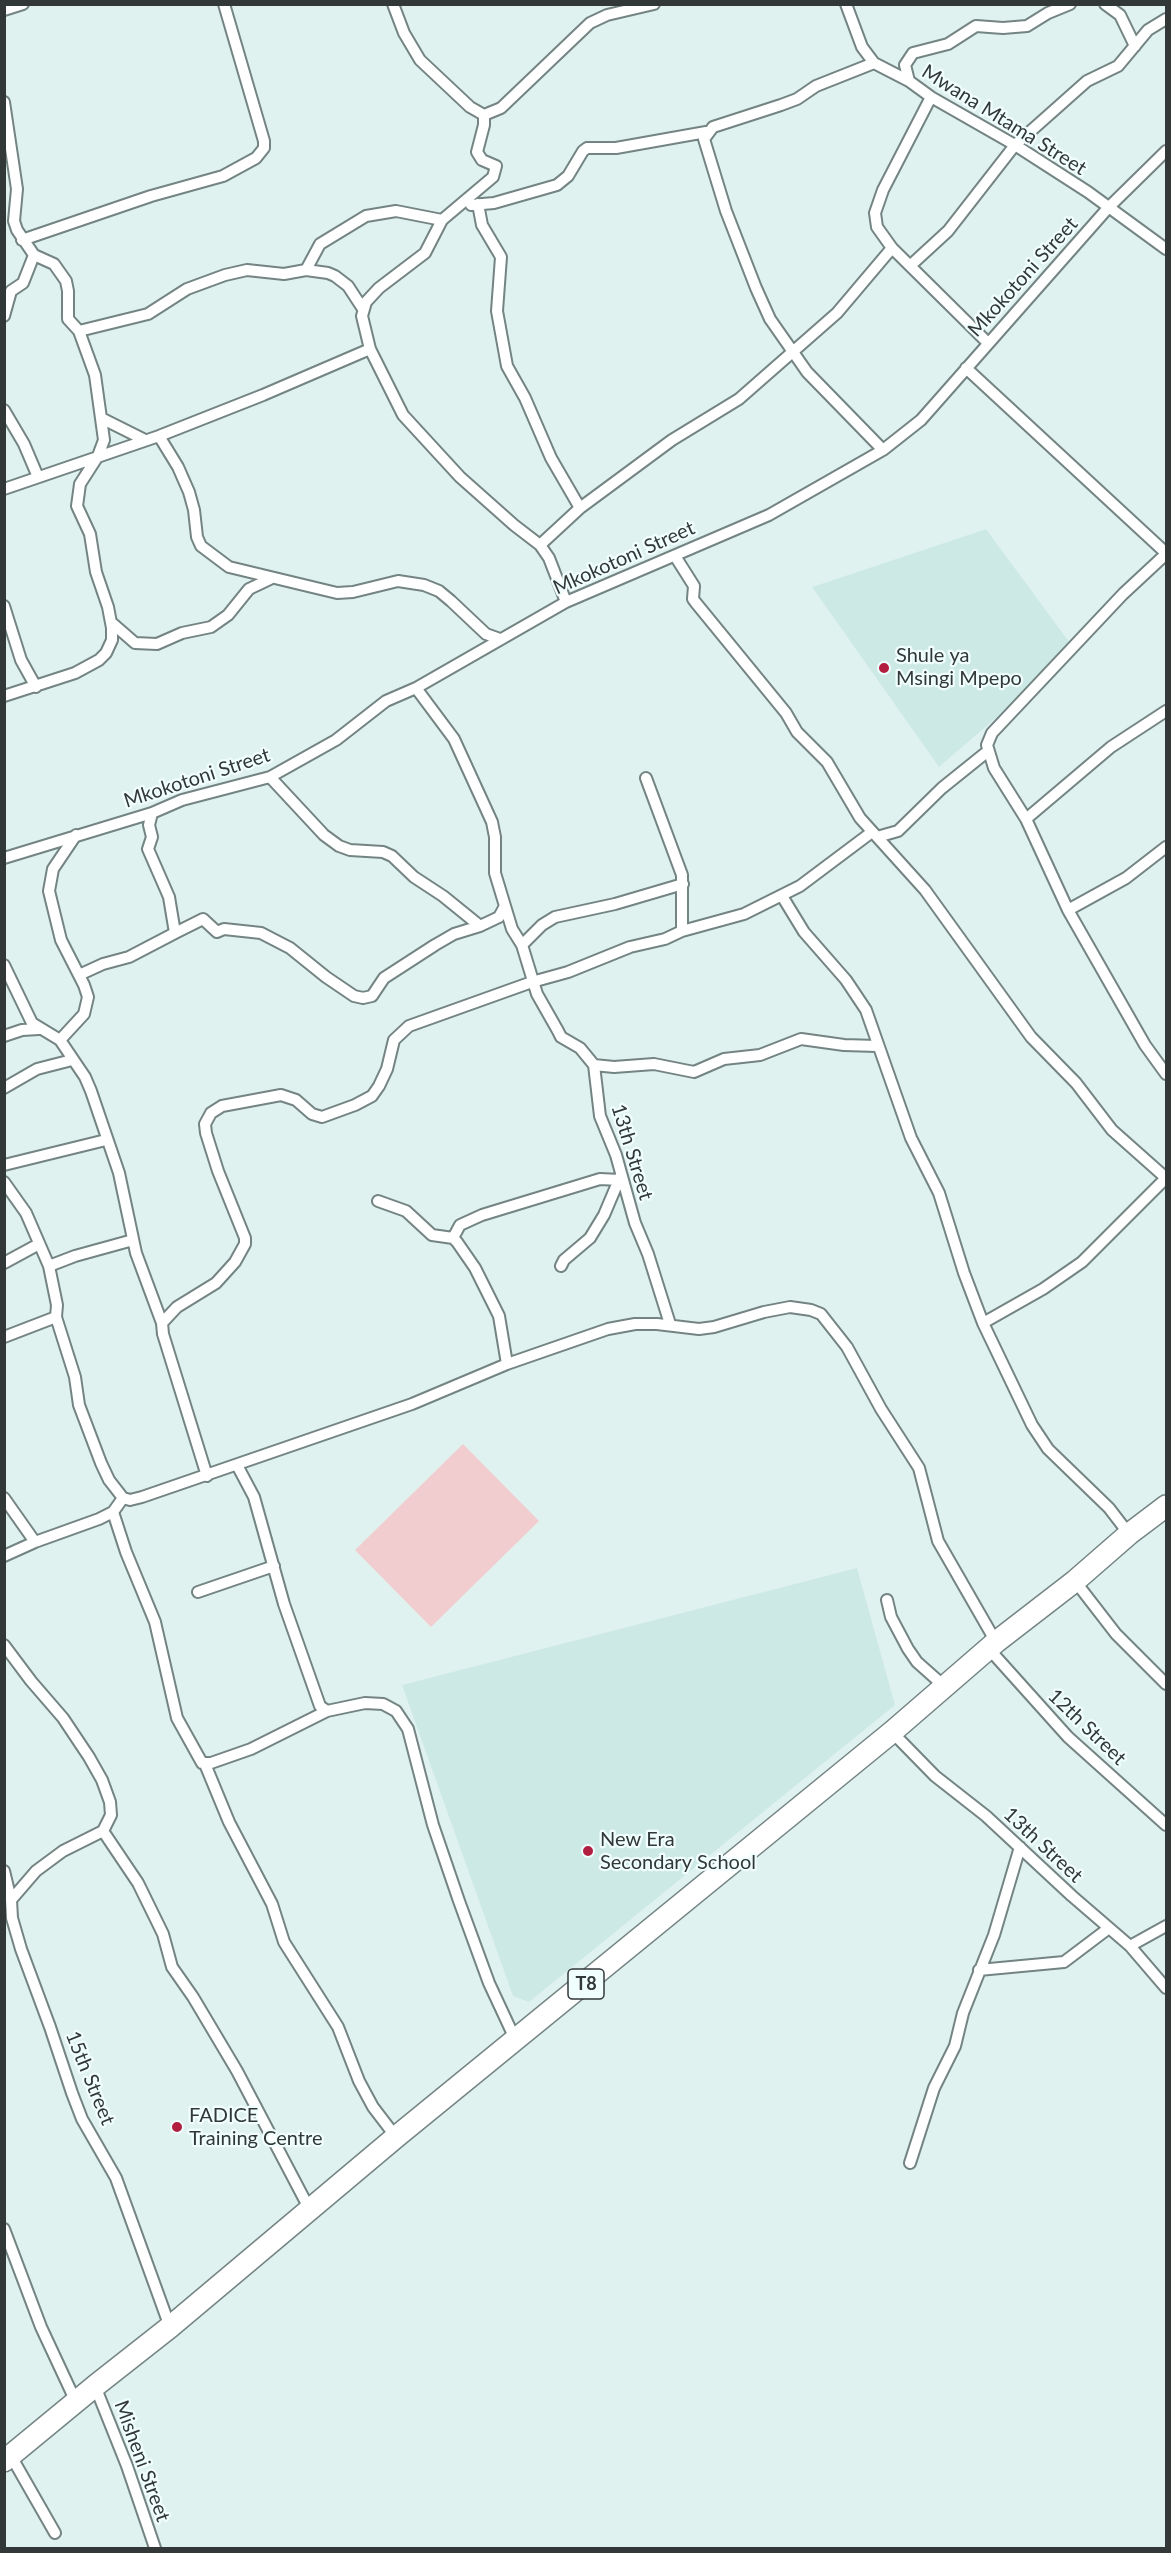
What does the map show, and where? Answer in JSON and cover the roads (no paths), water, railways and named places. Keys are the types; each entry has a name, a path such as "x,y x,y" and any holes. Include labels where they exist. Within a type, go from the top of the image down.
{"highway":[{"name":"T8","path":"8,2459 170,2327 396,2137 892,1732 993,1645 1075,1581 1129,1534 1165,1509"}],"street":[{"path":"5,7 23,4"},
{"path":"22,240 151,196 223,176 260,153 264,148 264,141 224,4"},
{"path":"393,4 404,33 420,60 470,107 484,115"},
{"path":"484,115 501,108 590,23 607,15 654,4"},
{"path":"459,206 494,203 557,185 567,176 585,149 616,148 706,132 728,120 797,99 816,86 874,63 862,47 846,4"},
{"path":"909,81 905,65 913,52 948,44 976,26 1003,28 1027,26 1048,13 1070,4"},
{"path":"1105,4 1120,15 1134,46"},
{"path":"911,265 948,231 1015,145 1087,81 1118,66 1148,30 1167,18"},
{"name":"Mwana Mtama Street","path":"874,63 909,81 932,98 1015,145 1167,249"},
{"path":"932,98 883,190 875,213 877,227 892,248 988,343"},
{"path":"4,102 17,189 14,221 22,240 34,255 60,269 68,291 67,316 79,332 95,375 104,440 76,496 77,506 90,534 96,572 112,623 112,640 106,653 99,660 75,673 4,696"},
{"path":"363,309 366,302 379,288 425,253 442,220 479,191 496,171 496,166 478,157 484,115"},
{"path":"706,132 704,138 707,154 756,288 770,319 792,353 823,390 883,450"},
{"name":"Mkokotoni Street","path":"4,858 76,834 152,813 182,800 270,777 336,740 386,701 416,688 566,602 769,515 883,450 921,420 1108,208 1167,151"},
{"path":"478,204 482,225 501,257 497,311 507,366 525,398 551,458 580,508"},
{"path":"306,270 320,244 366,216 396,211 442,220"},
{"path":"540,545 580,508 672,440 728,407 792,353 837,313 892,248"},
{"path":"4,316 11,291 25,280 34,255"},
{"path":"79,332 148,314 187,289 225,275 247,270 284,274 306,270 336,276 348,286 363,309 370,349 403,415 460,477 540,545 549,558 566,602"},
{"path":"4,489 159,435 262,395 370,349"},
{"path":"966,368 1167,554 1123,594 993,733 988,740 987,751 997,774 1026,819 1068,910 1145,1045 1167,1074"},
{"path":"4,410 24,444 38,477"},
{"path":"101,418 145,440"},
{"path":"159,435 178,467 189,492 201,546 229,567 337,592 353,592 398,581 424,585 439,591 486,634 500,639"},
{"path":"675,556 694,586 693,598 696,603 786,713 797,732 827,762 860,818 925,890 1031,1037 1076,1083 1112,1130 1167,1178 1082,1262 1043,1289 983,1323"},
{"path":"112,623 135,643 158,644 182,633 211,627 228,615 249,589 271,578"},
{"path":"4,606 21,660 36,687"},
{"path":"416,688 454,739 490,817 495,837 495,873 512,929 522,945 532,982 561,1037 580,1048 594,1065 614,1067 654,1064 694,1071 724,1059 760,1055 801,1040 877,1046"},
{"path":"1026,819 1111,747 1167,711"},
{"path":"162,1323 177,1307 216,1283 235,1262 245,1245 245,1238 218,1171 206,1133 206,1124 211,1113 222,1106 281,1095 296,1100 312,1114 322,1117 356,1105 372,1096 379,1086 387,1069 394,1040 409,1026 532,982 568,972 630,946 665,939 682,931 734,917 782,896 874,834 898,831 942,788 987,751"},
{"path":"270,777 324,835 339,846 350,850 383,852 392,856 414,878 443,896 480,926"},
{"path":"646,778 680,869 683,884 682,931"},
{"path":"152,813 149,825 152,837 148,849 169,897 175,933"},
{"path":"60,1040 87,1008 88,997 61,940 49,891 53,869 76,834"},
{"path":"1068,910 1125,878 1167,848"},
{"path":"522,945 542,925 563,914 615,904 683,884"},
{"path":"782,896 804,932 855,992 866,1010 911,1138 939,1193 964,1273 983,1323 1032,1425 1048,1449 1109,1508 1129,1534"},
{"path":"79,975 103,964 129,957 203,919 217,932 224,929 261,933 290,948 354,996 363,998 372,996 384,978 435,945 454,934 500,917 505,906"},
{"path":"4,965 28,1017 39,1029 60,1040 85,1077 91,1091 119,1173 133,1240 162,1323 163,1334 207,1476"},
{"path":"4,1036 21,1030 39,1029"},
{"path":"4,1088 37,1069 72,1060"},
{"name":"13th Street","path":"594,1065 600,1116 670,1324"},
{"path":"4,1165 106,1140"},
{"path":"453,1238 460,1226 482,1215 535,1201 600,1179 620,1177"},
{"path":"561,1266 564,1260 590,1238 620,1177"},
{"path":"4,1182 26,1213 49,1266 57,1305 56,1317 75,1377 79,1405 109,1480 123,1498 113,1512 99,1519 4,1556"},
{"path":"378,1201 406,1211 432,1235 453,1238 475,1268 500,1316 507,1364"},
{"path":"49,1266 75,1256 133,1240"},
{"path":"4,1263 39,1244"},
{"name":"12th Street","path":"123,1498 130,1500 142,1497 207,1476 295,1442 412,1404 507,1364 608,1329 635,1324 714,1328 764,1312 789,1307 811,1310 821,1314 847,1347 881,1410 919,1468 938,1541 993,1645 1068,1737 1167,1825"},
{"path":"4,1337 56,1317"},
{"path":"237,1465 255,1497 284,1604 310,1676 315,1697 320,1706 327,1711"},
{"path":"4,1498 35,1542"},
{"path":"113,1512 126,1552 155,1622 177,1718 199,1759 205,1764 229,1822 272,1904 284,1942 338,2027 359,2081 373,2107 396,2137"},
{"path":"198,1592 274,1566"},
{"path":"1075,1581 1116,1634 1167,1684"},
{"path":"887,1600 891,1617 917,1662 944,1686"},
{"path":"4,1645 63,1718 102,1780 110,1802 111,1815 103,1831 63,1851 36,1872 11,1900"},
{"path":"205,1764 251,1749 327,1711 365,1703 383,1704 396,1711 404,1721 433,1824 459,1901 489,1983 516,2041"},
{"name":"13th Street","path":"892,1732 935,1776 1020,1846 1130,1946 1167,1988"},
{"path":"103,1831 138,1884 163,1934 172,1967 193,1997 237,2071 310,2210"},
{"path":"910,2163 934,2088 955,2046 963,2013 994,1935 1020,1846"},
{"name":"15th Street","path":"4,1871 11,1900 12,1918 21,1949 72,2093 82,2119 116,2178 170,2327"},
{"path":"4,1927 12,1918"},
{"path":"1130,1946 1167,1926"},
{"path":"979,1970 1064,1962 1109,1928"},
{"path":"4,2229 41,2327 76,2402"},
{"name":"Misheni Street","path":"95,2386 156,2548"},
{"path":"8,2459 55,2533"}],"place":[{"name":"Shule ya Msingi Mpepo","path":"884,668"},
{"name":"New Era Secondary School","path":"588,1851"},
{"name":"FADICE Training Centre","path":"177,2127"}]}
